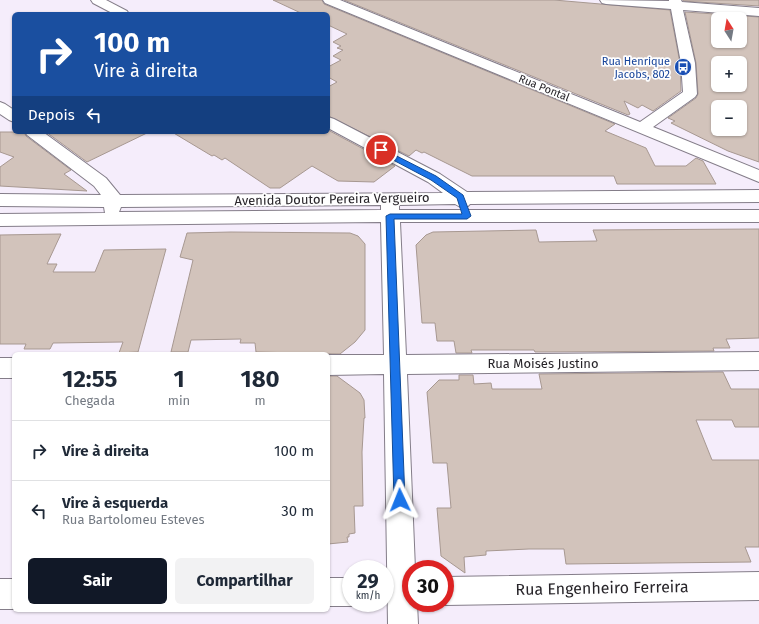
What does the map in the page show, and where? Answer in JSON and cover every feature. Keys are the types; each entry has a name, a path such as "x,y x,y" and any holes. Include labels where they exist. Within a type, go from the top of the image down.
{"street":[{"path":"97,0 119,12"},
{"name":"Rua Pontal","path":"329,0 759,176"},
{"path":"606,0 675,3 759,12"},
{"path":"642,128 690,94 691,91 690,77 675,3"},
{"path":"0,107 12,116"},
{"path":"330,123 434,178 461,197 467,216"},
{"path":"36,134 100,182 114,200 110,218"},
{"name":"Avenida Doutor Pereira Vergueiro","path":"0,220 110,218 390,208 461,197 759,196"},
{"name":"Avenida Doutor Pereira Vergueiro","path":"0,200 114,200 390,208 467,216 759,216"},
{"path":"390,208 396,364 399,591 403,624"},
{"name":"Rua Moisés Justino","path":"330,365 759,361"},
{"path":"0,368 12,368"},
{"name":"Rua Engenheiro Ferreira","path":"454,591 759,586"},
{"path":"330,592 342,592"},
{"path":"0,594 12,594"}],"building":[{"path":"273,0 322,0 324,4 615,124 605,131 646,148 655,166 686,166 696,158 703,161 716,184 617,184 614,176 472,176 424,152 422,153 416,150 409,156 330,117 330,86 337,82 330,78 330,66 341,60 333,56 343,50 337,48 341,46 333,42 347,34 330,26 330,12 299,12"},
{"path":"344,0 554,0 670,10 680,63 681,91 653,111 642,105 638,108 624,101 630,114 628,115"},
{"path":"759,0 759,6 683,1"},
{"path":"685,12 711,14 711,48 747,48 747,16 759,17 759,162 728,151 671,123 675,121 668,118 696,98 698,94 696,63"},
{"path":"330,131 395,166 374,182 338,181 312,166 280,188 270,188 225,158 222,160 214,155 212,156 175,134 330,134"},
{"path":"0,132 25,134 71,170 64,174 87,191 0,186 0,167 14,157 0,152"},
{"path":"49,134 145,134 87,162"},
{"path":"759,229 759,338 726,339 730,348 713,348 714,351 535,352 534,350 471,350 472,353 456,353 454,341 437,341 435,323 422,323 416,245 426,235 433,232 536,230 539,242 597,241 593,230"},
{"path":"187,233 350,233 358,236 365,244 365,330 355,342 340,354 330,354 330,352 256,352 255,343 240,343 241,339 191,340 188,352 171,352 193,260 180,257"},
{"path":"61,234 47,264 57,264 53,272 95,272 104,250 166,249 138,352 119,352 123,342 53,343 50,349 24,349 26,344 0,344 0,235"},
{"path":"723,372 731,389 759,389 759,427 735,427 732,420 696,420 712,460 759,460 759,547 745,547 751,562 566,564 564,549 529,549 486,551 486,555 464,557 465,573 454,565 454,560 447,560 441,556 437,508 451,508 447,463 433,463 427,392 439,380 459,380 459,375 473,375 474,384 491,383 492,389 542,389 539,374"},
{"path":"330,376 337,376 360,393 364,400 365,418 362,452 363,506 354,506 355,533 349,534 349,537 347,537 348,542 330,544"}],"place":[{"name":"Rua Henrique Jacobs, 802","path":"683,67"}],"route":[{"path":"381,150 434,178 461,197 467,216 390,216 400,500"}]}
